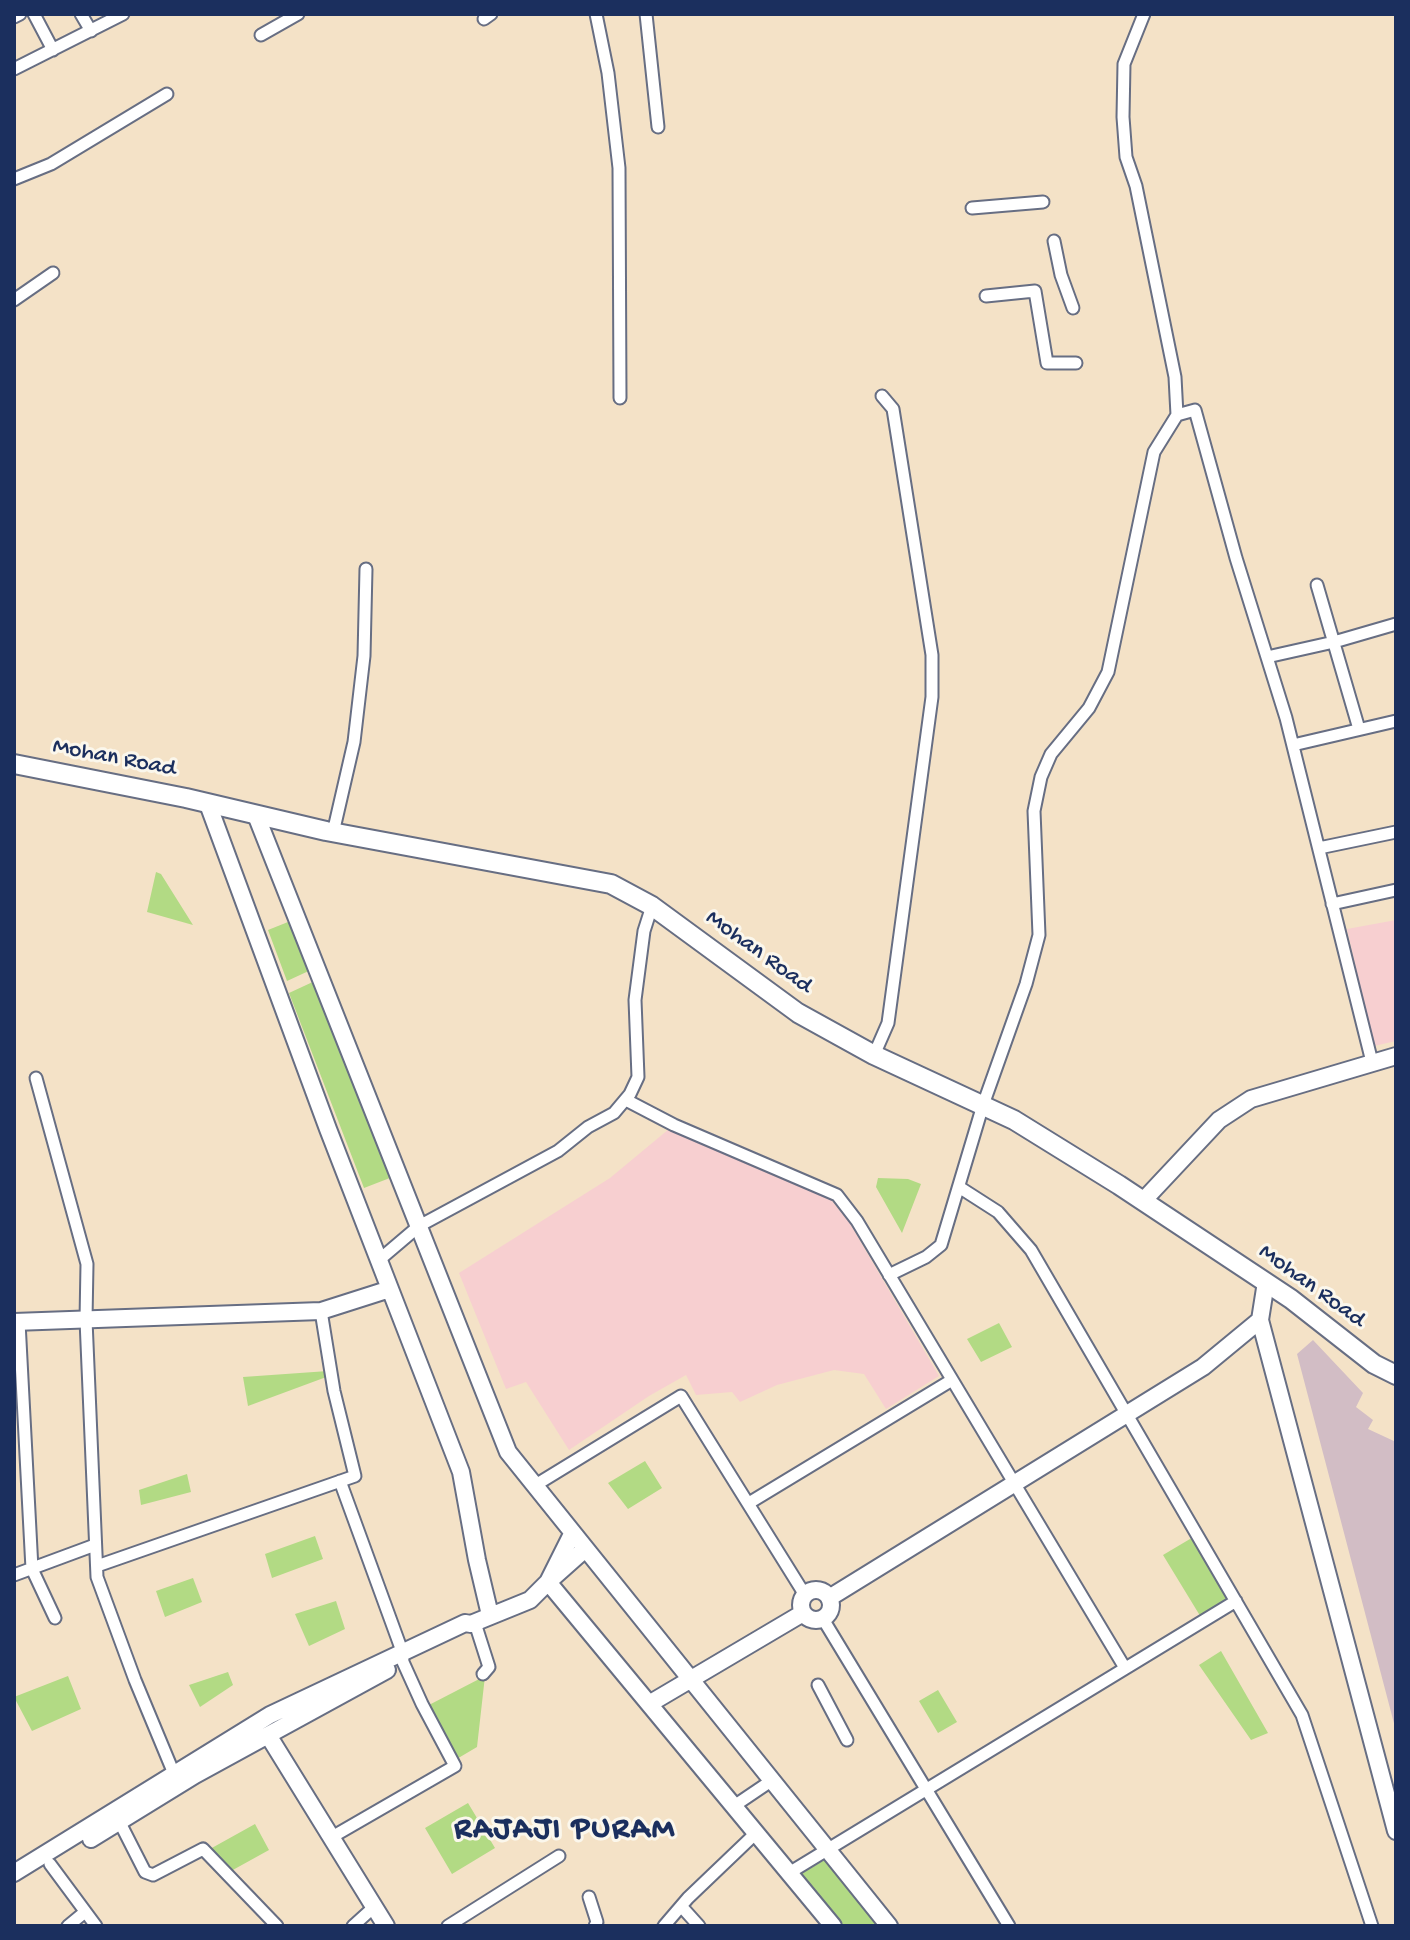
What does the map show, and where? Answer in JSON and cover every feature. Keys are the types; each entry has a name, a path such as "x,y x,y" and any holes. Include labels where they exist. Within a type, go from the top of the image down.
{"main road":[{"name":"Mohan Road","path":"14,764 333,833 611,884 652,906 798,1013 874,1055 1014,1120 1266,1282 1374,1364 1396,1375"}],"street":[{"path":"14,17 20,14"},
{"path":"34,14 53,50"},
{"path":"81,14 91,31"},
{"path":"14,69 123,14"},
{"path":"261,35 298,14"},
{"path":"596,14 608,73 620,179 620,398"},
{"path":"646,14 658,127"},
{"path":"889,1275 926,1257 941,1245 1039,935 1034,811 1041,777 1051,754 1089,708 1108,672 1154,452 1177,415 1175,377 1136,186 1126,157 1124,64 1144,14"},
{"path":"14,179 51,164 167,94"},
{"path":"972,208 1043,202"},
{"path":"1054,241 1061,275 1073,308"},
{"path":"14,300 53,273"},
{"path":"986,296 1035,291 1047,363 1076,363"},
{"path":"874,1055 888,1023 932,697 932,655 893,409 882,396"},
{"path":"1177,415 1195,410 1293,745 1372,1062"},
{"path":"333,833 354,742 364,656 366,569"},
{"path":"1317,585 1359,729"},
{"path":"1267,657 1396,624"},
{"path":"1293,745 1396,721"},
{"path":"208,804 461,1472 477,1560 479,1621 489,1667 483,1674"},
{"path":"256,815 508,1452 889,1926"},
{"path":"1319,848 1396,832"},
{"path":"1332,904 1396,890"},
{"path":"379,1260 419,1226 558,1151 588,1127 614,1113 626,1100 638,1077 635,1000 644,931 652,906"},
{"path":"1143,1201 1219,1120 1251,1099 1396,1056"},
{"path":"36,1078 87,1264 86,1320 97,1577 176,1780"},
{"path":"626,1100 674,1125 837,1195 857,1221 1125,1668"},
{"path":"959,1187 998,1212 1031,1250 1302,1715 1372,1926"},
{"path":"1266,1282 1260,1320 1396,1831"},
{"path":"55,1618 32,1569 18,1390 17,1322 321,1311 390,1289"},
{"path":"97,1566 355,1476 334,1391 321,1311"},
{"path":"829,1598 1203,1367 1260,1320"},
{"path":"749,1503 952,1380"},
{"path":"534,1486 681,1396 805,1595"},
{"path":"332,1837 455,1766 422,1704 340,1481"},
{"path":"548,1582 572,1534"},
{"path":"14,1575 95,1545"},
{"path":"14,1873 176,1780 270,1715 469,1630 479,1621 530,1600 584,1550"},
{"path":"548,1582 833,1926"},
{"path":"823,1619 810,1619 803,1613 801,1604 805,1595 817,1591 829,1598"},
{"path":"823,1619 830,1607 829,1598"},
{"path":"789,1873 1236,1601"},
{"path":"649,1704 803,1613"},
{"path":"823,1619 1009,1926"},
{"path":"176,1780 268,1735 403,1656"},
{"path":"818,1685 847,1740"},
{"path":"268,1735 386,1926"},
{"path":"734,1806 771,1781"},
{"path":"14,1886 117,1816"},
{"path":"117,1816 145,1872 153,1875 203,1849 275,1925"},
{"path":"664,1926 756,1833"},
{"path":"448,1926 559,1856"},
{"path":"50,1864 96,1926"},
{"path":"589,1897 597,1922 595,1926"},
{"path":"681,1906 699,1926"},
{"path":"353,1926 374,1907"},
{"path":"68,1926 85,1912"}],"shaded area":[{"path":"1396,920 1396,1041 1374,1046 1347,929"},
{"path":"669,1129 831,1200 849,1222 939,1376 886,1409 864,1374 834,1370 777,1385 740,1402 732,1392 696,1395 686,1375 569,1450 526,1382 506,1389 459,1273 610,1178"},
{"path":"1313,1340 1363,1393 1356,1407 1373,1420 1368,1429 1396,1442 1396,1731 1297,1354"}],"green space":[{"path":"156,872 161,874 193,925 147,912"},
{"path":"293,920 313,969 287,981 268,930"},
{"path":"317,980 395,1176 364,1188 289,993"},
{"path":"878,1178 908,1179 921,1184 902,1233 876,1187"},
{"path":"999,1323 1012,1347 981,1362 967,1339"},
{"path":"328,1371 329,1376 248,1406 243,1377"},
{"path":"645,1461 662,1488 628,1509 608,1483"},
{"path":"187,1474 191,1492 141,1505 139,1490"},
{"path":"315,1536 323,1559 272,1578 265,1554"},
{"path":"1195,1536 1233,1601 1202,1619 1163,1555"},
{"path":"193,1578 202,1602 165,1617 156,1591"},
{"path":"336,1601 345,1629 309,1646 295,1614"},
{"path":"1221,1651 1268,1733 1251,1740 1199,1665"},
{"path":"228,1672 233,1685 200,1707 189,1685"},
{"path":"68,1676 81,1709 32,1731 14,1697"},
{"path":"485,1676 477,1747 455,1760 427,1706"},
{"path":"938,1690 957,1722 938,1733 919,1701"},
{"path":"468,1803 495,1848 452,1874 425,1828"},
{"path":"255,1824 269,1850 231,1871 210,1849"},
{"path":"826,1859 881,1926 843,1926 801,1874"}],"district":[{"name":"RAJAJI PURAM","path":"565,1831"}]}
